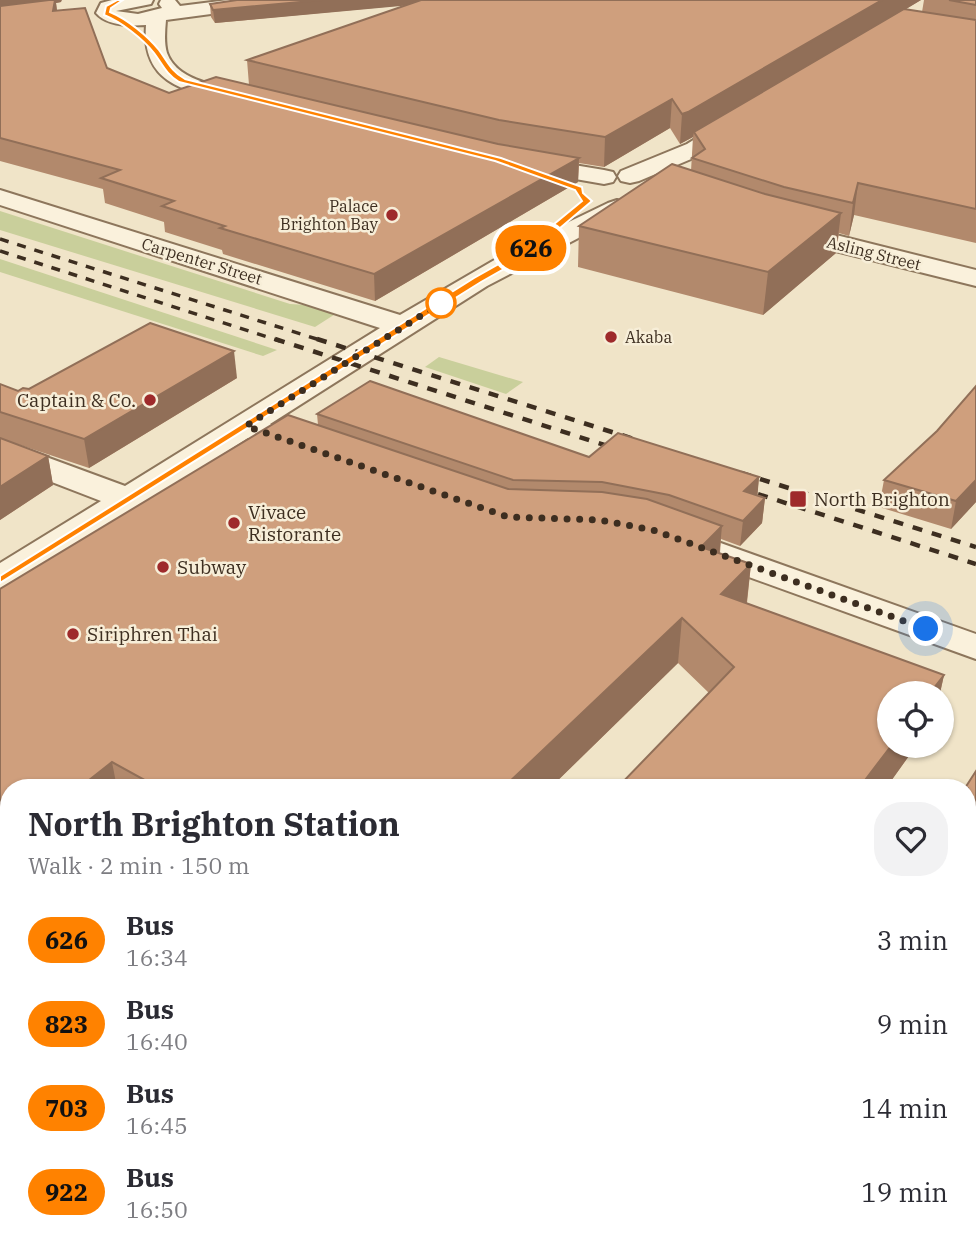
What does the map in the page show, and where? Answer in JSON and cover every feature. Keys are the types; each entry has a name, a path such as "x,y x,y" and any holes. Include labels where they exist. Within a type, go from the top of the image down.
{"street":[{"path":"88,12 232,0"},
{"path":"157,5 270,0"},
{"path":"156,50 157,5"},
{"path":"116,8 156,50 171,74 182,81 271,104"},
{"path":"629,176 695,149 754,113"},
{"path":"617,208 498,159 604,177 629,176 659,185 695,149"},
{"path":"524,254 583,195 583,184 604,177"},
{"name":"Carpenter Street","path":"0,197 404,327"},
{"path":"0,579 524,254 617,208 644,206"},
{"name":"Asling Street","path":"763,225 976,278"},
{"path":"246,426 343,460"},
{"path":"0,450 128,499"},
{"path":"665,534 976,647"}],"green space":[{"path":"0,211 290,304 323,306 340,311 315,327 0,230"},
{"path":"0,259 277,350 263,356 0,272"},
{"path":"439,357 523,382 506,394 425,367"}],"building":[{"path":"55,0 53,11 85,8 107,68 169,93 216,77 498,144 579,158 374,274 220,228 225,226 162,206 174,201 101,178 120,170 0,138 0,6"},
{"path":"237,0 322,0 213,10 210,4"},
{"path":"421,0 882,0 688,112 682,114 672,99 605,137 499,120 247,60"},
{"path":"949,0 976,0 976,5"},
{"path":"904,9 976,20 976,209 858,183 853,203 784,187 692,158 705,149 694,132"},
{"path":"672,164 765,194 841,213 768,272 579,226"},
{"path":"150,323 234,351 84,439 0,412 0,384 18,391 29,389"},
{"path":"370,381 589,457 618,433 759,477 744,491 765,498 743,521 669,495 602,482 513,480 317,414"},
{"path":"976,386 976,480 956,501 884,480 937,431"},
{"path":"288,415 508,489 602,492 647,499 722,526 701,547 751,564 721,594 944,675 939,681 877,681 877,758 882,758 866,779 626,779 734,667 682,618 512,779 143,779 112,762 90,779 0,779 0,589"},
{"path":"0,438 48,456 0,487"}],"railway":[{"path":"0,239 323,341"},
{"path":"0,251 280,341"},
{"path":"275,339 623,451"},
{"path":"317,339 634,439"},
{"path":"741,473 976,547"},
{"path":"739,488 976,564"}],"bus line":[{"name":"626","path":"0,579 477,280 524,254 587,201 582,198 579,189 498,159 182,81 171,74 160,61 156,50 118,18 106,13 108,7 120,0"}],"place":[{"name":"Palace Brighton Bay","path":"392,215"},
{"name":"Akaba","path":"611,337"},
{"name":"Captain & Co.","path":"150,400"},
{"name":"North Brighton","path":"798,499"},
{"name":"Vivace Ristorante","path":"234,523"},
{"name":"Subway","path":"163,567"},
{"name":"Siriphren Thai","path":"73,634"}],"route":[{"path":"441,303 246,426 508,517 600,520 653,530 926,629"}]}
